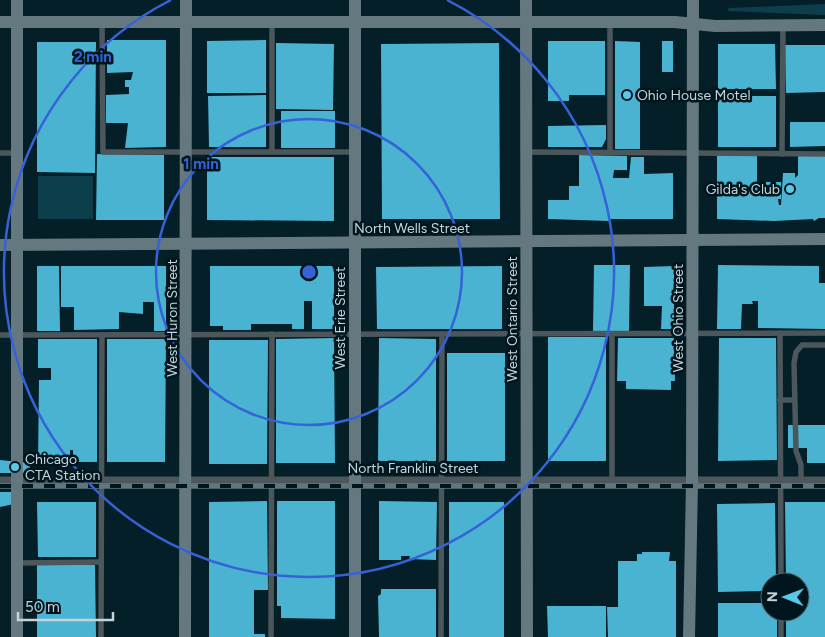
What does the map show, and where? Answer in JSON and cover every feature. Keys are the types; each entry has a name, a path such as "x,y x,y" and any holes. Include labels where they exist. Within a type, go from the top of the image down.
{"main road":[{"path":"17,0 17,637"},
{"name":"West Huron Street","path":"185,637 187,334 186,0"},
{"name":"West Erie Street","path":"355,0 355,637"},
{"name":"West Ontario Street","path":"526,0 527,637"},
{"name":"West Ohio Street","path":"689,637 693,333 693,0"},
{"path":"0,22 526,22 825,25"},
{"name":"North Wells Street","path":"0,245 825,240"}],"street":[{"name":"North Franklin Street","path":"0,482 825,482"}],"lane":[{"path":"102,22 103,152 355,152"},
{"path":"272,22 272,152"},
{"path":"610,23 610,152"},
{"path":"782,154 783,25"},
{"path":"526,152 825,154"},
{"path":"0,153 17,153"},
{"path":"780,333 781,572"},
{"path":"0,335 825,333"},
{"path":"271,637 272,334"},
{"path":"441,637 442,334"},
{"path":"612,334 612,483"},
{"path":"101,637 102,335"},
{"path":"801,482 801,465 796,451 794,363 796,352 802,345 825,345"},
{"path":"780,400 794,400"},
{"path":"17,563 101,562"},
{"path":"781,622 781,637"}],"shaded area":[{"path":"825,4 825,15 727,11 729,8"},
{"path":"38,176 93,176 93,219 38,219"}],"building":[{"path":"107,40 166,40 166,147 125,148 128,123 106,123 106,95 129,94 129,87 125,87 125,80 131,80 133,72 107,73"},
{"path":"266,40 266,93 207,93 207,41"},
{"path":"548,41 605,41 605,95 569,95 569,101 548,101"},
{"name":"Ohio House Motel","path":"615,41 640,42 640,149 615,149"},
{"path":"662,41 673,41 673,72 662,72"},
{"path":"37,42 96,42 95,173 37,172"},
{"path":"276,43 334,44 333,110 276,109"},
{"path":"499,43 500,219 382,219 381,44"},
{"path":"718,44 775,44 776,89 718,89"},
{"path":"785,45 825,45 825,92 786,93"},
{"path":"266,95 266,147 209,147 208,96"},
{"path":"718,96 745,96 745,99 748,99 748,96 776,96 776,147 718,147"},
{"path":"281,111 335,111 335,148 281,148"},
{"path":"790,122 825,122 825,146 790,147"},
{"path":"606,125 606,139 602,147 548,147 548,126"},
{"path":"97,154 164,155 164,220 96,220"},
{"path":"579,155 627,156 627,170 614,170 613,178 629,178 631,157 644,157 644,174 673,173 673,219 611,219 609,221 548,219 548,200 569,200 569,186 579,186"},
{"path":"717,155 757,156 757,186 766,186 766,182 781,182 781,199 778,199 779,205 781,205 783,173 795,173 795,178 798,175 798,155 825,155 825,218 819,218 814,221 813,219 774,221 717,219"},
{"path":"207,157 334,157 334,221 207,220"},
{"path":"594,265 630,265 629,331 593,331"},
{"path":"718,265 819,266 819,283 825,283 825,329 758,328 758,301 752,301 753,304 742,304 741,329 717,329"},
{"path":"37,266 59,266 60,331 37,331"},
{"path":"61,266 166,266 166,331 154,331 154,302 143,302 143,314 119,312 119,329 74,330 74,307 61,307"},
{"path":"210,266 332,266 334,270 334,329 312,329 312,301 304,301 304,329 292,329 292,324 251,324 251,330 223,330 223,326 210,326"},
{"path":"502,266 502,329 377,329 376,267"},
{"path":"674,266 674,329 661,329 662,306 644,306 644,267"},
{"path":"548,337 606,337 606,461 548,461"},
{"path":"334,338 335,463 276,463 276,339"},
{"path":"379,338 436,339 436,461 378,461"},
{"path":"618,338 674,338 675,381 671,381 671,390 626,389 626,381 617,381"},
{"path":"719,338 776,338 777,460 718,461"},
{"path":"38,339 97,339 97,462 73,462 73,450 70,450 70,462 38,462 39,380 51,380 51,368 38,368"},
{"path":"107,339 166,339 165,462 107,462"},
{"path":"209,340 268,340 267,464 209,464"},
{"path":"447,353 505,353 505,461 447,461"},
{"path":"788,425 825,425 825,463 807,463 807,448 788,448"},
{"name":"Chicago CTA Station","path":"0,460 30,463 30,473 0,473"},
{"name":"Chicago CTA Station","path":"0,492 11,492 14,504 0,507"},
{"path":"267,501 268,590 254,590 254,634 265,634 265,637 209,637 209,502"},
{"path":"277,501 335,501 335,619 281,618 281,606 277,606"},
{"path":"379,501 437,502 436,560 409,559 410,556 401,556 401,560 379,560"},
{"path":"37,502 96,502 96,557 38,557"},
{"path":"449,502 504,502 504,637 449,637"},
{"path":"785,502 825,502 825,637 786,637 786,622 810,622 810,572 786,572"},
{"path":"775,503 776,572 760,572 760,591 718,592 717,504"},
{"path":"642,552 670,552 669,561 676,561 676,637 608,637 607,607 618,607 618,561 637,561 637,554 642,554"},
{"path":"37,564 95,565 96,637 37,637"},
{"path":"381,589 436,589 436,637 379,637 378,596 381,594"},
{"path":"718,603 760,603 760,622 777,622 777,637 718,637"},
{"path":"547,606 606,606 606,637 548,637"}],"railway":[{"path":"0,486 825,486"}],"place":[{"name":"Ohio House Motel","path":"627,95"},
{"name":"Gilda's Club","path":"790,189"},
{"name":"Chicago CTA Station","path":"15,467"}]}
